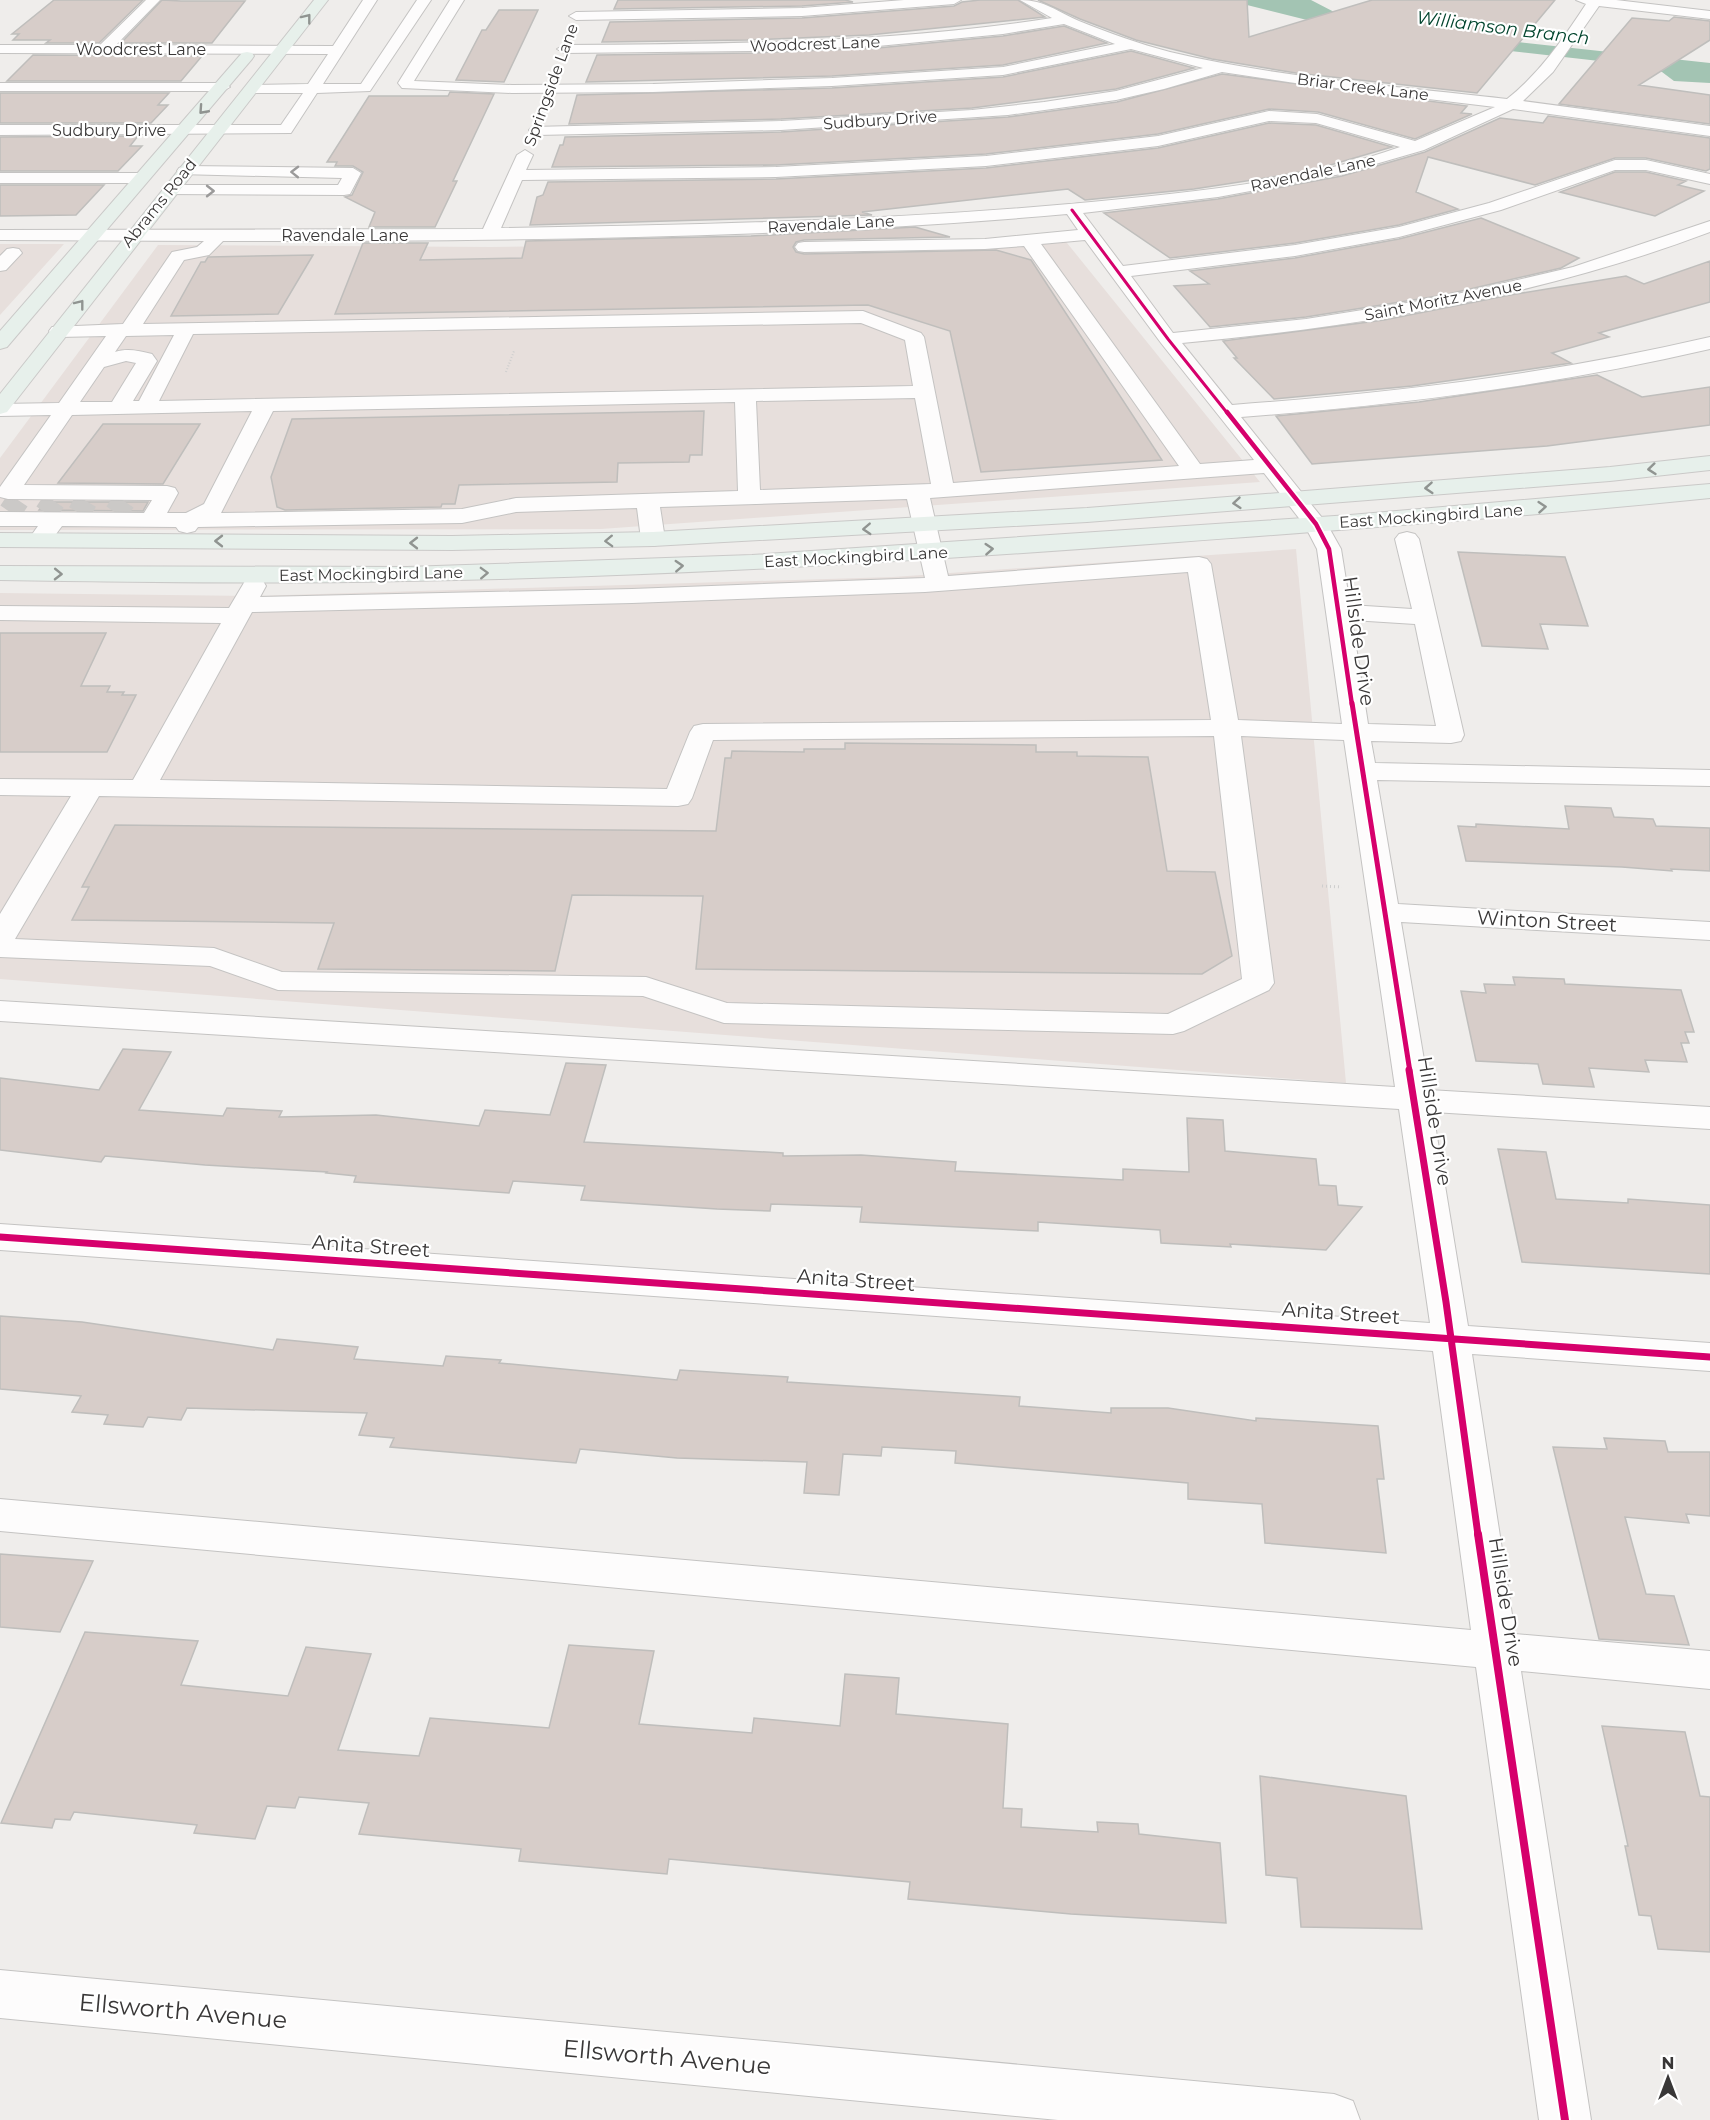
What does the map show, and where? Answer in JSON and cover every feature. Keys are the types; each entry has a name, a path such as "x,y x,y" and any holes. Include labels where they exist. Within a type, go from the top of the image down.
{"main road":[{"name":"Abrams Road","path":"0,409 321,0"},
{"name":"Abrams Road","path":"3,335 223,87 266,33"},
{"path":"3,335 59,331"},
{"name":"East Mockingbird Lane","path":"0,573 260,576 465,573 640,568 931,553 1710,463"},
{"name":"East Mockingbird Lane","path":"8,509 63,511 178,541 452,543 653,539 1306,511 1583,504 1710,491"}],"street":[{"path":"104,49 153,0"},
{"path":"311,89 370,0"},
{"path":"250,89 365,88 424,0"},
{"path":"457,0 405,83 406,85 550,88 731,87 945,76 1014,69 1128,46"},
{"name":"Springside Lane","path":"491,246 515,175 540,120 583,0"},
{"path":"566,43 802,12 954,0"},
{"name":"Briar Creek Lane","path":"1027,0 1065,20 1128,46 1219,68 1710,131"},
{"path":"1591,0 1710,15"},
{"name":"Ravendale Lane","path":"0,236 220,235 491,246 1072,210 1265,185 1418,147 1510,104 1549,66 1570,41 1591,0"},
{"name":"Woodcrest Lane","path":"566,43 720,48 903,40 966,35 1065,20"},
{"name":"Woodcrest Lane","path":"0,49 338,50"},
{"name":"Sudbury Drive","path":"540,120 664,130 784,126 1004,112 1086,101 1141,90 1219,68"},
{"path":"0,87 223,87"},
{"name":"Sudbury Drive","path":"0,130 286,130 311,89"},
{"path":"515,175 743,173 986,161 1158,141 1269,116 1317,119 1418,147"},
{"path":"1120,272 1300,250 1398,232 1462,217 1555,187 1604,167 1627,164 1710,179"},
{"path":"170,190 344,190 353,173 185,171"},
{"path":"0,178 142,178"},
{"path":"203,251 220,235 251,191"},
{"name":"Hillside Drive","path":"1072,210 1168,339 1306,511 1329,549 1451,1337 1565,2120"},
{"path":"1021,213 1194,472"},
{"name":"Saint Moritz Avenue","path":"1168,339 1292,326 1489,293 1576,272 1655,249 1710,226"},
{"path":"783,247 985,244 1091,234"},
{"path":"152,520 167,493 121,507 63,511 8,509 66,408 178,256 203,251 295,253"},
{"path":"0,266 6,253 77,253"},
{"path":"59,331 863,317 914,337 943,490"},
{"path":"146,407 187,328"},
{"path":"1225,412 1328,404 1467,387 1668,354 1710,343"},
{"path":"97,363 125,355 140,356 147,361 119,408"},
{"path":"0,409 925,392"},
{"path":"745,396 749,498"},
{"path":"178,541 190,520 213,508 266,405"},
{"path":"63,511 121,507 152,520 462,516 516,505 917,492 1268,466"},
{"path":"917,492 938,584"},
{"path":"648,502 653,539"},
{"path":"452,543 462,516"},
{"path":"0,787 678,798 703,732 1226,728 1451,735 1407,539"},
{"path":"0,613 240,610 938,584 1199,564 1226,728 1258,983 1173,1024 724,1013 646,987 278,981 214,957 0,948"},
{"path":"632,596 640,568"},
{"path":"142,788 260,576"},
{"path":"1339,612 1426,617"},
{"path":"1362,771 1710,778"},
{"path":"0,939 90,788"},
{"name":"Winton Street","path":"1384,912 1710,931"},
{"path":"0,1011 1710,1118"},
{"name":"Anita Street","path":"0,1237 1710,1356"},
{"path":"0,1515 1710,1670"},
{"name":"Ellsworth Avenue","path":"0,1994 1334,2120"}],"path":[{"path":"506,372 514,350"},
{"path":"1322,886 1351,887"}],"shaded area":[{"path":"1227,0 1311,0 1338,14 1518,42 1710,63 1710,83 1674,81 1662,72 1617,63 1334,31 1307,20"},
{"path":"1063,238 1260,482 601,529 0,530 0,458 158,245 491,247"},
{"path":"0,244 64,244 0,315"},
{"path":"1296,549 1346,1083 0,979 0,593 252,596 893,577"}],"building":[{"path":"54,0 143,0 99,43 46,43 50,40 13,40 19,34 12,34"},
{"path":"162,0 245,1 212,43 121,43"},
{"path":"618,0 845,0 853,2 802,6 614,9"},
{"path":"1018,0 1045,17 869,35 747,40 602,42 610,22 802,18 954,6 962,2"},
{"path":"1038,0 1247,0 1249,37 1372,0 1555,0 1477,93 1296,73 1212,59 1136,40"},
{"path":"499,10 538,10 504,82 456,80 482,30 486,30"},
{"path":"1674,17 1710,21 1710,40 1639,85 1710,95 1710,124 1559,104 1632,18 1669,21"},
{"path":"1064,26 1107,43 1003,65 832,76 586,82 597,55 752,53 878,48 1003,36"},
{"path":"1131,51 1194,68 1116,89 972,108 781,119 569,124 577,95 832,88 1003,77"},
{"path":"33,55 202,56 181,81 7,81"},
{"path":"1222,74 1467,106 1461,113 1472,114 1415,139 1318,112 1269,109 1158,134 986,154 776,165 552,167 565,137 781,132 1008,117 1117,102"},
{"path":"450,92 494,94 453,181 457,181 435,227 369,227 375,212 345,197 352,195 363,172 353,166 335,166 337,162 327,162 369,96 448,96"},
{"path":"0,93 169,93 158,105 168,105 151,123 0,123"},
{"path":"1548,116 1710,138 1710,169 1706,171 1646,158 1615,158 1535,185 1428,157 1416,192 1458,209 1399,225 1295,243 1170,258 1104,213 1218,199 1342,176 1425,152 1500,118 1543,123"},
{"path":"1269,123 1316,125 1392,147 1320,168 1278,176 1194,189 1085,200 1068,189 862,212 872,215 530,225 537,197 543,195 548,182 776,179 986,168 1158,148"},
{"path":"138,136 130,146 142,146 118,171 0,171 0,137"},
{"path":"1615,172 1646,172 1686,181 1678,185 1704,191 1655,216 1560,192"},
{"path":"0,185 104,185 76,215 0,216"},
{"path":"1481,218 1579,258 1561,268 1444,295 1306,317 1210,327 1174,286 1209,284 1190,271 1295,258 1399,239"},
{"path":"915,227 950,237 804,240 796,242 793,247 796,252 804,254 996,250 1031,260 1162,460 981,472 950,331 868,305 335,314 363,243 428,243 420,260 522,258 526,241 751,236"},
{"path":"313,255 278,314 171,316 201,262 205,262 208,257"},
{"path":"1710,261 1710,302 1599,333 1609,337 1552,353 1571,363 1412,386 1274,399 1234,358 1237,358 1223,341 1384,320 1510,295 1626,276 1644,284"},
{"path":"1597,375 1642,397 1710,387 1710,425 1547,446 1312,464 1276,416 1419,402"},
{"path":"704,411 702,455 690,455 689,462 618,463 617,482 459,485 455,504 442,504 441,507 285,510 277,507 271,477 292,419"},
{"path":"103,424 200,424 163,484 58,483"},
{"path":"45,502 148,502 143,511 39,510"},
{"path":"1458,552 1565,557 1588,626 1540,624 1548,649 1482,646"},
{"path":"0,633 106,633 81,686 110,686 107,692 136,695 107,752 0,752"},
{"path":"845,743 1036,745 1036,752 1077,752 1077,756 1148,757 1167,871 1215,872 1232,956 1202,974 696,969 703,896 572,895 555,971 318,969 334,923 72,920 89,887 82,887 115,825 716,831 725,758 731,758 732,751 804,752 804,749 845,749"},
{"path":"1565,806 1611,808 1614,817 1653,819 1656,826 1710,828 1710,871 1466,861 1458,826 1476,827 1476,824 1569,829"},
{"path":"1513,977 1564,979 1565,984 1681,990 1694,1032 1685,1032 1689,1043 1681,1043 1687,1062 1645,1060 1649,1072 1589,1068 1594,1087 1543,1084 1538,1064 1476,1061 1461,991 1486,993 1484,984 1515,985"},
{"path":"123,1049 171,1052 139,1110 223,1116 227,1108 282,1111 279,1117 376,1115 479,1126 485,1110 550,1115 566,1063 606,1065 584,1142 783,1153 783,1156 861,1155 956,1162 955,1171 1123,1180 1123,1169 1189,1172 1187,1118 1223,1120 1225,1151 1316,1159 1319,1185 1336,1186 1338,1205 1362,1207 1326,1250 1230,1244 1231,1247 1161,1243 1160,1230 1038,1222 1038,1231 860,1222 862,1207 771,1204 770,1211 717,1209 581,1200 585,1186 513,1181 509,1193 354,1182 356,1176 327,1172 105,1156 101,1162 0,1150 0,1078 99,1090"},
{"path":"1498,1149 1546,1152 1556,1199 1628,1203 1628,1199 1710,1205 1710,1274 1522,1262"},
{"path":"0,1316 82,1322 273,1350 277,1339 358,1347 354,1359 443,1366 446,1356 677,1380 680,1370 788,1377 787,1382 1020,1397 1019,1406 1111,1413 1111,1408 1168,1408 1256,1421 1256,1418 1378,1426 1384,1479 1377,1479 1386,1553 1265,1543 1262,1504 1188,1499 1188,1483 955,1463 956,1451 882,1447 881,1456 843,1454 839,1495 804,1493 807,1462 677,1458 580,1449 576,1463 390,1447 394,1438 359,1435 367,1413 187,1408 181,1420 148,1417 143,1427 104,1424 108,1415 72,1412 81,1396 0,1389"},
{"path":"1604,1438 1665,1441 1668,1452 1710,1452 1710,1516 1686,1514 1689,1523 1625,1517 1646,1594 1674,1596 1689,1645 1599,1639 1553,1447 1607,1449"},
{"path":"0,1554 93,1561 60,1632 0,1627"},
{"path":"85,1632 198,1641 181,1685 288,1696 306,1647 371,1654 338,1750 419,1756 430,1718 549,1728 569,1645 654,1651 639,1724 752,1733 754,1718 840,1726 845,1674 899,1678 896,1714 1008,1724 1003,1808 1022,1809 1021,1827 1098,1832 1097,1822 1138,1824 1139,1834 1220,1843 1226,1923 1071,1914 908,1899 910,1882 669,1859 667,1874 519,1861 521,1849 359,1834 369,1803 299,1797 295,1808 267,1806 255,1839 194,1833 197,1825 74,1812 70,1820 55,1819 52,1828 1,1823"},
{"path":"1602,1726 1685,1732 1700,1796 1710,1797 1710,1952 1658,1949 1651,1916 1639,1915 1625,1846 1628,1846"},
{"path":"1260,1776 1406,1796 1422,1929 1301,1927 1297,1878 1266,1875"}],"tunnel":[{"path":"10,512 18,500"},
{"path":"46,513 54,501"},
{"path":"79,513 86,501"},
{"path":"116,513 124,501"}],"cycle path":[{"path":"1072,210 1168,339 1316,524 1329,549 1446,1302 1455,1377 1565,2120"},
{"path":"0,1237 1710,1357"}],"water label":[{"name":"Williamson Branch","path":"1503,28"}]}
